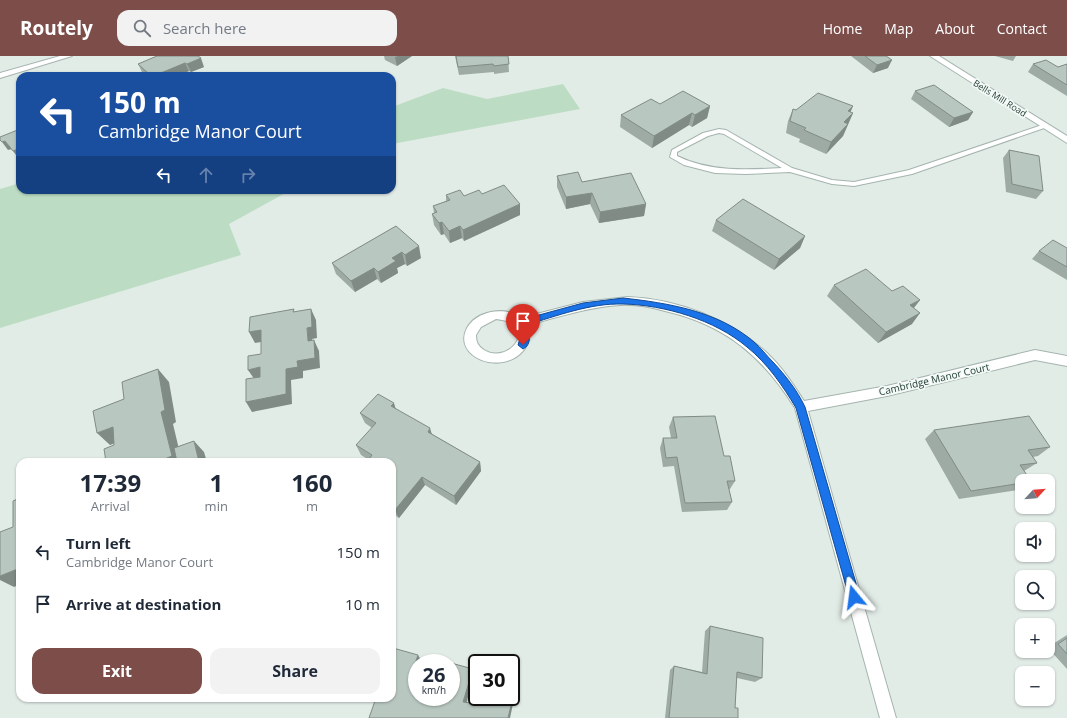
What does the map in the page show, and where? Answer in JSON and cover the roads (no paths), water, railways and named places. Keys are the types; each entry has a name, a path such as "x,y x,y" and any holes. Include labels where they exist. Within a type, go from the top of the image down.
{"street":[{"path":"0,76 68,56"},
{"name":"Bells Mill Road","path":"934,56 1067,140"},
{"path":"520,324 524,330 525,338 523,345 509,356 490,358 474,349 470,342 470,334 473,327 479,321 487,317 505,315 520,324 583,306 623,301 661,306 699,316 735,333 751,345 786,382 801,407 888,718"},
{"name":"Cambridge Manor Court","path":"801,407 888,390 1035,355 1067,361"}],"lane":[{"path":"790,170 752,172 715,170 680,161 673,157 674,151 708,133 718,130 726,132 790,170 832,182 854,184 910,172 1045,126"}]}
